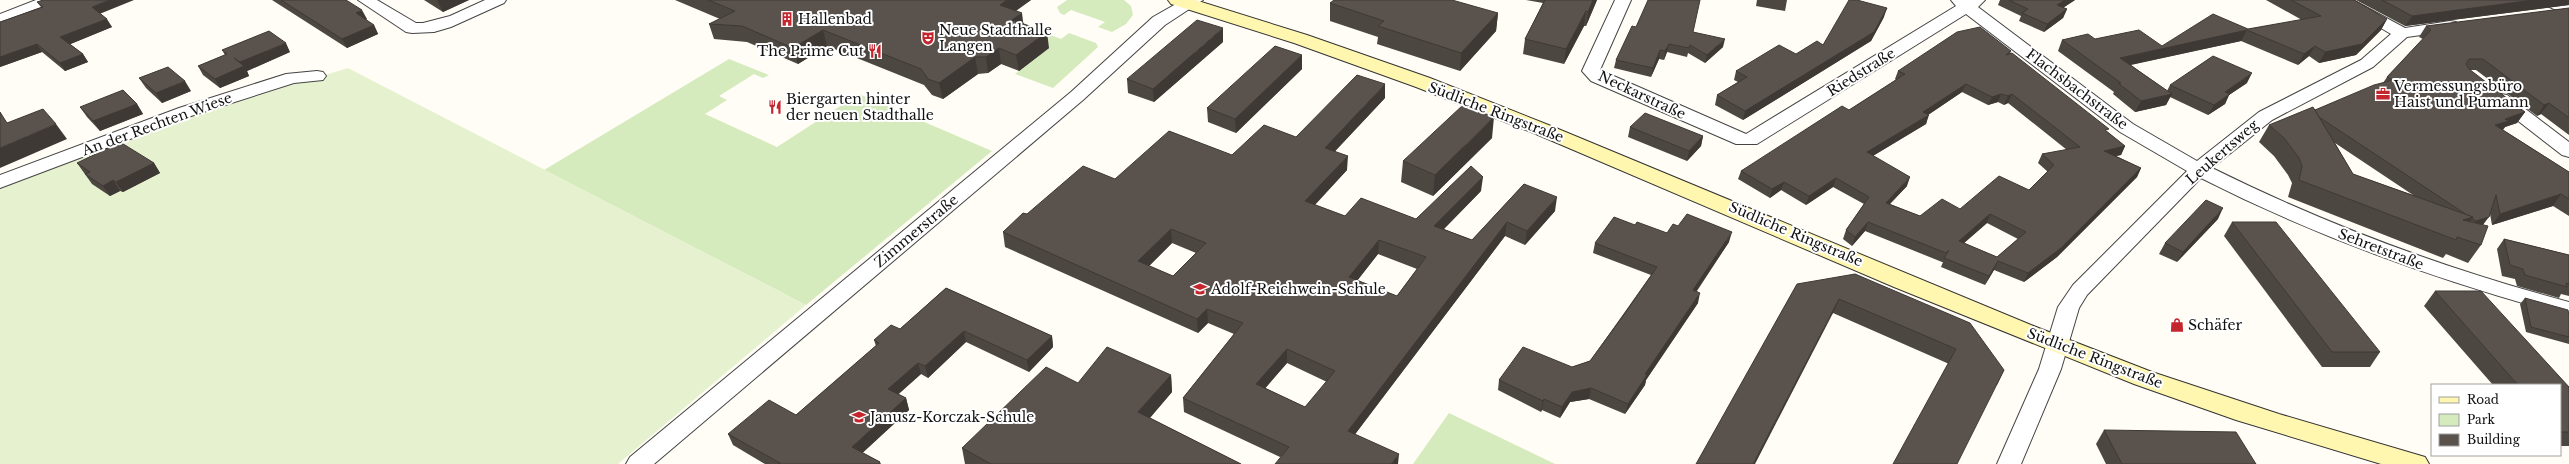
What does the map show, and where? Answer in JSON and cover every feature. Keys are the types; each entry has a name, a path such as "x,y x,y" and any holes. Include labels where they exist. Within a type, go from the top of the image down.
{"main road":[{"name":"Südliche Ringstraße","path":"1187,1 1291,36 1537,126 2058,344 2230,408 2416,464"}],"street":[{"path":"2,16 52,0"},
{"path":"366,0 412,28 420,29 443,24 498,0"},
{"name":"Neckarstraße","path":"1623,0 1591,71 1597,77 1744,140"},
{"path":"2341,0 2402,32 2466,24"},
{"name":"Zimmerstraße","path":"638,464 1077,96 1162,19 1187,1"},
{"name":"Riedstraße","path":"1744,140 1750,140 1968,2"},
{"name":"Flachsbachstraße","path":"1968,2 2133,131 2201,168"},
{"path":"2542,8 2569,11"},
{"name":"Leukertsweg","path":"2008,464 2050,369 2069,307 2080,290 2201,168 2246,129 2268,114 2360,69 2390,47 2402,32"},
{"name":"An der Rechten Wiese","path":"0,182 185,112 292,78 317,76"},
{"path":"2490,90 2569,151"},
{"name":"Sehretstraße","path":"2201,168 2283,210 2390,253 2491,287 2569,309"}],"green space":[{"path":"1067,0 1124,0 1131,6 1133,15 1126,24 1112,32 1098,27 1105,22 1071,10 1064,15 1060,13 1057,7"},
{"path":"1032,28 1061,39 1069,33 1096,43 1098,47 1053,88 1015,74 1048,48"},
{"path":"729,59 769,75 763,78 754,74 719,96 727,100 705,114 777,147 859,94 992,151 806,305 544,170"},
{"path":"348,68 806,305 618,464 0,464 0,188 203,112"},
{"path":"1449,413 1555,464 1413,464"}],"building":[{"path":"43,0 109,0 92,7 107,19 60,37 83,54 60,63 37,44 0,57 0,22 43,7 37,2"},
{"path":"281,0 346,0 362,10 356,13 374,25 342,39"},
{"path":"708,0 1007,0 1000,5 1022,13 1012,20 1047,32 1016,55 999,48 986,57 975,57 939,83 928,79 921,69 823,30 793,48 742,26 709,24 735,11"},
{"path":"1334,0 1452,0 1498,13 1461,53 1378,26 1384,21 1330,3"},
{"path":"1545,0 1593,0 1588,12 1586,11 1566,49 1525,39"},
{"path":"1648,0 1700,0 1693,32 1725,39 1707,55 1690,45 1689,48 1669,44 1665,51 1660,50 1653,68 1616,60 1632,26 1636,27"},
{"path":"1849,0 1857,0 1887,8 1874,32 1745,111 1717,95 1747,77 1736,71 1779,45 1796,54 1817,41 1823,45"},
{"path":"2009,0 2065,0 2057,5 2067,9 2047,24 2022,13 2028,9"},
{"path":"2291,0 2354,0 2387,19 2362,44 2325,52 2315,46 2304,54 2247,30 2120,58 2172,94 2141,101 2118,83 2121,83 2062,40 2088,34 2095,39 2139,30 2162,46 2213,14 2248,29 2321,16"},
{"path":"2382,0 2534,0 2412,16"},
{"path":"2569,8 2569,118 2549,103 2544,105 2483,59 2469,59 2466,64 2469,69 2525,112 2505,119 2509,121 2495,125 2569,172 2569,199 2561,194 2500,214 2496,195 2489,217 2476,221 2472,218 2473,217 2467,215 2319,117 2315,110 2374,85 2393,80 2387,77 2431,30 2426,26"},
{"path":"1197,20 1223,28 1153,89 1127,79"},
{"path":"1980,27 2011,51 2006,55 2012,53 2109,129 2105,130 2125,146 2104,151 2141,168 2061,248 2028,273 1998,261 1989,276 1944,258 1949,250 1946,253 1868,222 1855,237 1846,230 1869,197 1836,178 1809,196 1784,182 1772,189 1741,171 1842,106 1849,110 1874,94 1905,74 1898,71 1957,32","holes":["1966,84 1992,97 2001,94 2008,96 2012,94 2080,147 2042,154 2054,165 2029,190 1999,176 1960,209 1942,199 1920,216 1886,203 1910,177 1867,152 1929,115 1923,112","1990,214 2026,232 1997,257 1959,241"]},
{"path":"269,31 286,43 240,62 234,58 244,66 215,79 198,66 227,54 222,50"},
{"path":"1275,46 1302,55 1235,119 1207,108"},
{"path":"2213,56 2252,73 2225,92 2230,94 2214,105 2170,85"},
{"path":"168,67 185,81 156,93 139,78"},
{"path":"1357,75 1385,84 1325,148 1348,156 1305,201 1345,216 1361,198 1416,219 1471,166 1483,177 1434,226 1472,240 1524,184 1557,197 1527,231 1507,222 1348,431 1399,454 1391,464 1275,464 1289,447 1183,398 1243,323 1207,309 1197,319 1003,232 1023,213 1027,214 1083,166 1115,179 1169,131 1232,155 1264,125 1296,137","holes":["1171,229 1206,243 1173,276 1138,261","1379,240 1426,257 1397,296 1349,277","1287,349 1335,371 1305,407 1256,384"]},
{"path":"123,90 137,104 93,121 80,107"},
{"path":"1463,105 1494,117 1435,175 1403,161"},
{"path":"2313,107 2353,174 2473,217 2463,220 2488,226 2481,245 2457,237 2456,240 2299,180 2302,166 2299,158 2284,138 2269,125"},
{"path":"43,109 56,124 0,148 0,112 7,123"},
{"path":"1645,113 1703,136 1689,151 1630,127"},
{"path":"120,142 154,163 116,182 113,180 103,186 85,174 90,172 77,163"},
{"path":"2206,200 2223,208 2183,252 2165,243"},
{"path":"1687,214 1732,232 1693,290 1700,293 1645,374 1647,375 1628,404 1591,388 1572,392 1562,407 1544,399 1543,401 1499,380 1523,347 1572,367 1590,361 1623,316 1657,267 1595,243 1614,217 1635,225 1637,222 1667,233 1673,224 1678,226"},
{"path":"2232,222 2276,222 2380,352 2332,352"},
{"path":"2504,239 2569,255 2569,284 2566,283 2567,287 2525,275 2523,269 2510,265"},
{"path":"1855,274 1970,323 2004,370 1957,464 1893,464 1956,349 1839,299 1753,464 1696,464 1797,284"},
{"path":"946,288 1052,336 1027,360 964,331 925,366 918,363 888,389 906,398 852,447 880,462 878,464 778,464 780,463 728,434 769,400 796,415 879,343 874,340 891,325 900,329"},
{"path":"2435,291 2481,291 2569,387 2569,432 2561,432 2561,384 2517,384"},
{"path":"2525,298 2568,310 2569,337 2531,327"},
{"path":"1107,347 1171,375 1138,412 1241,464 991,464 962,448 1046,367 1078,383"},
{"path":"2104,430 2236,432 2256,464 2122,464"}],"place":[{"name":"Hallenbad","path":"787,19"},
{"name":"Neue Stadthalle Langen","path":"928,38"},
{"name":"The Prime Cut","path":"875,51"},
{"name":"Vermessungsbüro Haist und Pumann","path":"2383,94"},
{"name":"Biergarten hinter der neuen Stadthalle","path":"775,107"},
{"name":"Adolf-Reichwein-Schule","path":"1200,289"},
{"name":"Schäfer","path":"2177,325"},
{"name":"Janusz-Korczak-Schule","path":"859,417"}]}
